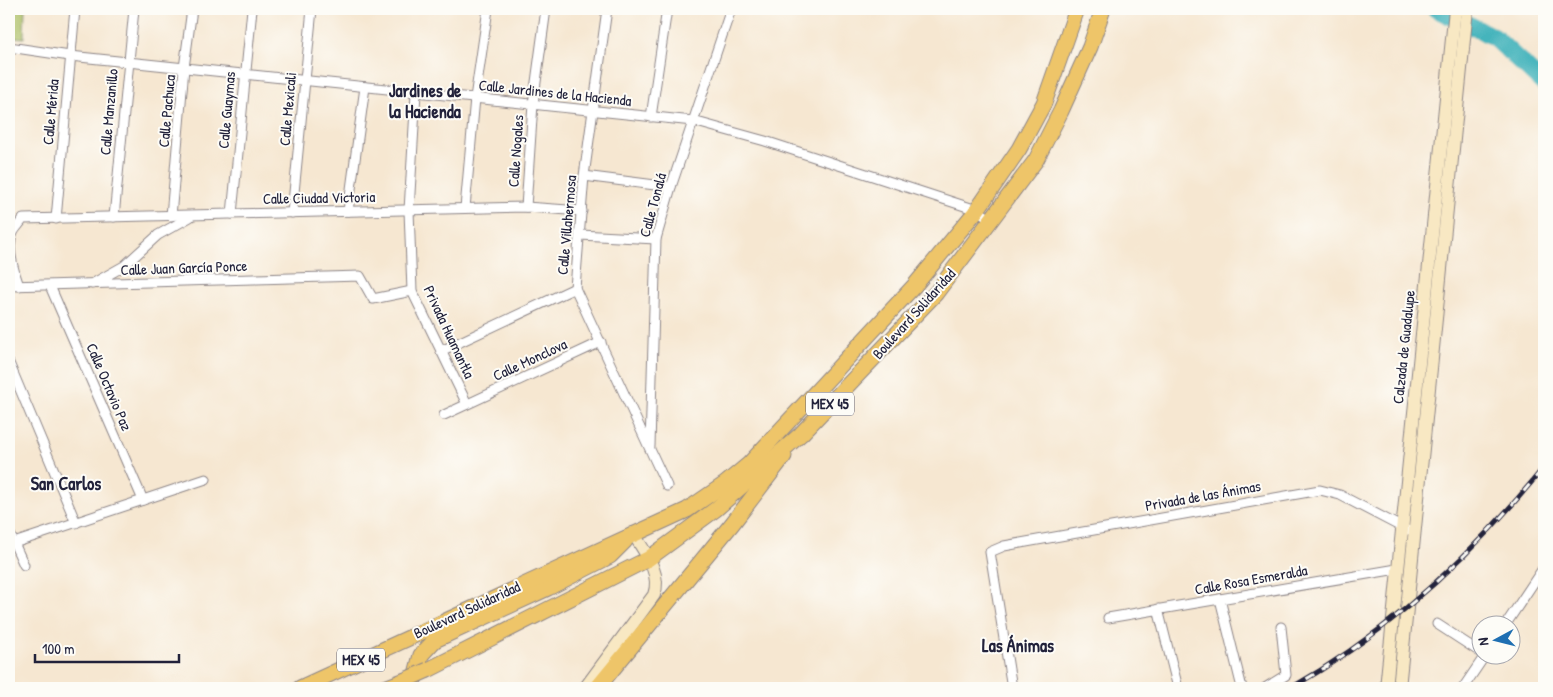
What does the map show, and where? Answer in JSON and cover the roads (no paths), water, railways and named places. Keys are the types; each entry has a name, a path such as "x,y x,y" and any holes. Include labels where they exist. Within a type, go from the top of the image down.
{"highway":[{"name":"Boulevard Solidaridad","path":"300,688 633,533 687,510 725,484 749,464 915,285 977,210 1019,148 1044,103 1077,9"},
{"name":"Boulevard Solidaridad","path":"385,688 415,679 648,559 716,509 801,434 936,293 1036,160 1062,111 1090,47 1103,9"},
{"path":"597,688 732,524 801,434"},
{"path":"415,679 421,655 435,640 548,588 610,556 633,533"}],"main road":[{"name":"Calzada de Guadalupe","path":"1399,688 1458,40 1455,9"},
{"name":"Calzada de Guadalupe","path":"1386,688 1397,569 1458,40 1467,9"},
{"path":"585,688 654,595 657,580 648,559 633,533"}],"street":[{"name":"Calle Mérida","path":"56,219 70,56 76,9"},
{"name":"Calle Manzanillo","path":"114,217 127,61 134,9"},
{"name":"Calle Pachuca","path":"171,216 184,68 192,9"},
{"name":"Calle Guaymas","path":"232,214 244,74 252,9"},
{"name":"Calle Mexicali","path":"292,213 312,9"},
{"path":"465,208 474,98 488,9"},
{"name":"Calle Nogales","path":"526,207 533,104 546,9"},
{"name":"Calle Villahermosa","path":"607,9 584,176 576,288 667,486"},
{"path":"651,117 667,9"},
{"name":"Calle Tonalá","path":"650,448 656,239 670,187 731,9"},
{"name":"Calle Jardines de la Hacienda","path":"9,47 42,50 70,56 692,121 765,141 977,210 992,220"},
{"path":"348,211 365,87"},
{"name":"Privada Huamantla","path":"416,93 409,210 412,291 467,404"},
{"path":"584,176 670,187"},
{"name":"Calle Ciudad Victoria","path":"19,286 14,270 11,244 12,234 22,219 526,207 582,211"},
{"path":"90,285 124,266 158,234 195,214"},
{"path":"580,235 656,239"},
{"name":"Calle Juan García Ponce","path":"9,286 360,276 373,300 412,291"},
{"name":"Calle Octavio Paz","path":"50,286 143,500"},
{"path":"441,350 576,288"},
{"name":"Calle Monclova","path":"444,415 601,342"},
{"path":"9,363 76,523"},
{"path":"14,544 206,479"},
{"name":"Privada de las Ánimas","path":"1012,688 990,552 1004,546 1320,490 1340,495 1414,533"},
{"path":"9,532 24,564"},
{"path":"1513,614 1544,567"},
{"name":"Calle Rosa Esmeralda","path":"1108,618 1397,569"},
{"path":"1220,599 1242,688"},
{"path":"1158,610 1178,688"},
{"path":"1437,624 1470,645"},
{"path":"1265,688 1286,675 1281,627"},
{"path":"1464,688 1478,664"}],"waterway":[{"path":"1436,9 1494,37 1544,84"}],"railway":[{"path":"1291,688 1362,642 1428,590 1488,531 1544,467"}],"district":[{"name":"Jardines de la Hacienda","path":"425,101"},
{"name":"San Carlos","path":"66,484"},
{"name":"Las Ánimas","path":"1018,646"}]}
